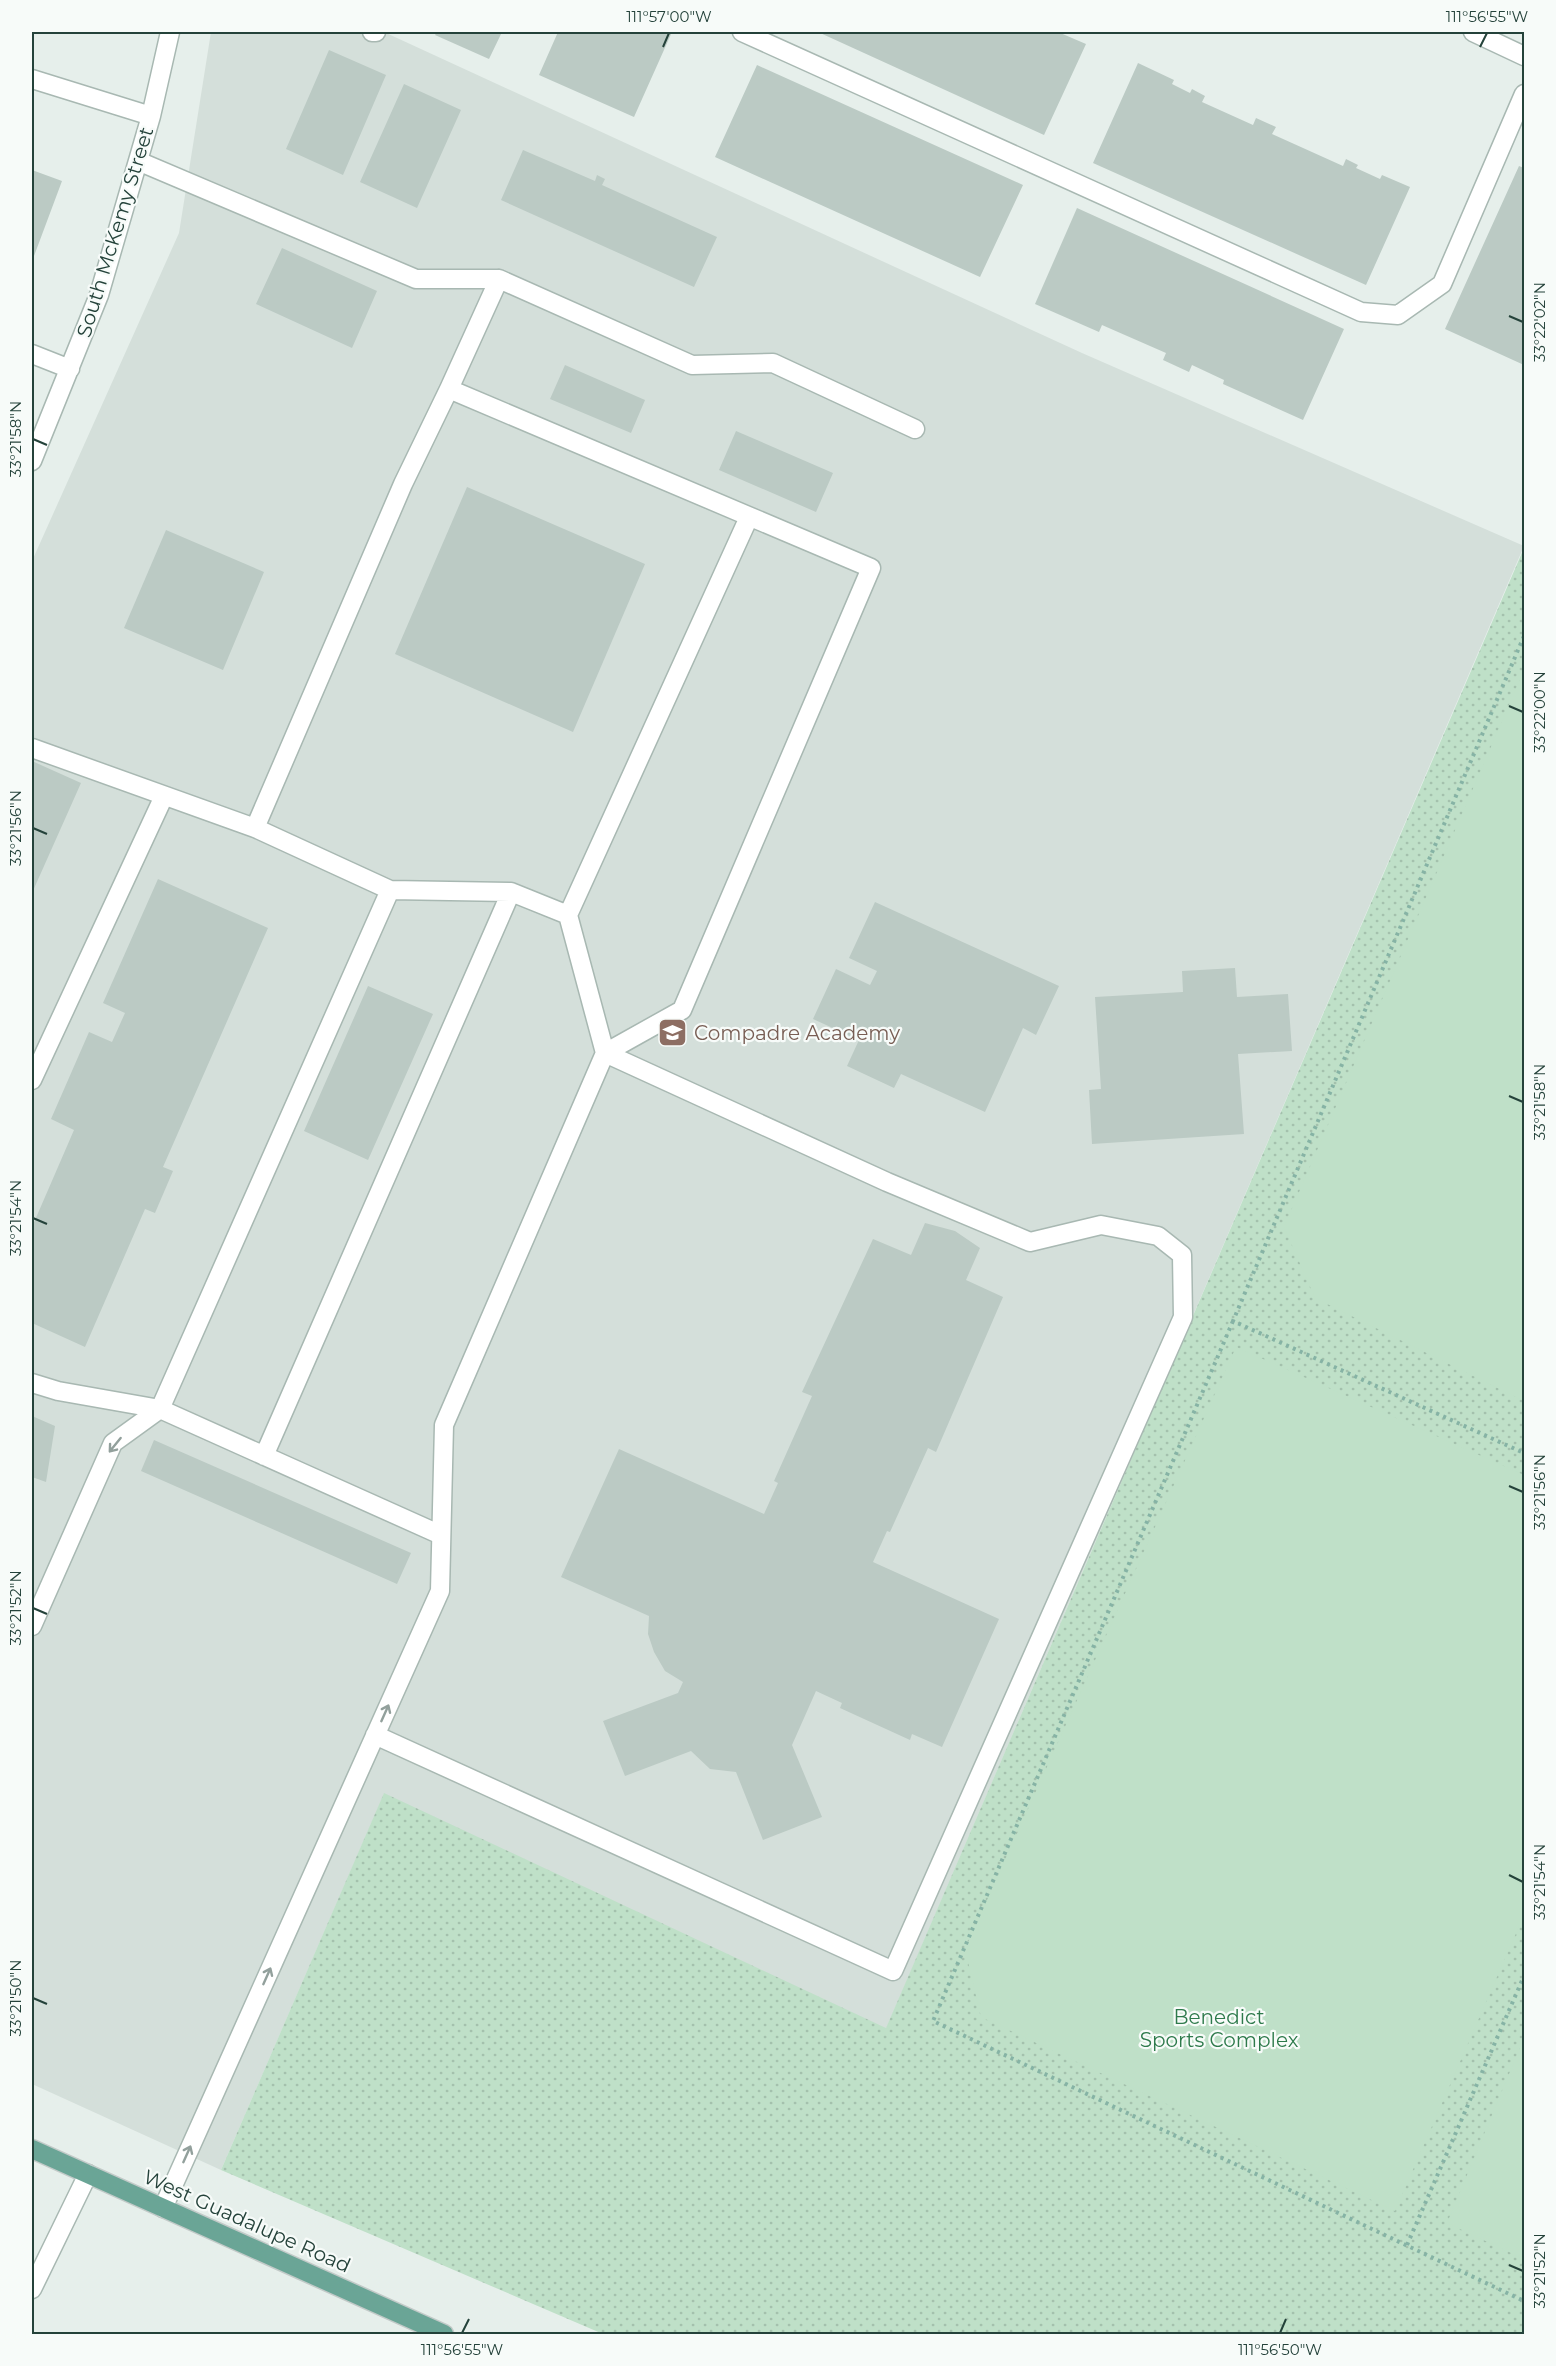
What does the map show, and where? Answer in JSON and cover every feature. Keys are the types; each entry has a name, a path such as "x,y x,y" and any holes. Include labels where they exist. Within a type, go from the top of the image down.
{"main road":[{"name":"West Guadalupe Road","path":"32,2149 444,2334"}],"street":[{"name":"South McKemy Street","path":"32,462 99,295 151,116 170,32"},
{"path":"742,32 1361,312 1398,315 1442,284 1524,94"},
{"path":"1473,32 1524,56"},
{"path":"32,79 151,116"},
{"path":"138,160 416,279 499,279 692,365 773,363 915,429"},
{"path":"255,828 403,484 499,279"},
{"path":"32,354 70,369"},
{"path":"163,2208 440,1591 444,1425 605,1053 682,1010 871,568 449,389"},
{"path":"605,1053 568,915 750,517"},
{"path":"32,748 255,828 390,890 511,892 568,915"},
{"path":"32,1080 164,796"},
{"path":"32,1626 113,1443 160,1409 390,890"},
{"path":"264,1456 511,892"},
{"path":"375,1735 893,1971 1183,1317 1182,1255 1158,1236 1101,1225 1030,1242 887,1182 605,1053"},
{"path":"32,1383 58,1391 160,1409 441,1535"},
{"path":"32,2289 88,2174"}],"path":[{"path":"1524,636 933,2021 1524,2301"},
{"path":"1233,1321 1524,1453"},
{"path":"1407,2245 1524,1976"}],"shaded area":[{"name":"Compadre Academy","path":"211,32 384,32 1082,353 1524,546 886,2029 384,1794 221,2170 32,2084 32,561 179,233"}],"green space":[{"name":"Benedict Sports Complex","path":"1524,548 1524,2334 603,2334 221,2170 384,1793 886,2028"},
{"path":"1524,670 1524,1401 1315,1298 1284,1227"},
{"path":"1236,1347 1524,1475 1524,1915 1395,2211 981,2017 965,1949"},
{"path":"1524,2038 1524,2259 1447,2223"}],"building":[{"path":"437,32 502,32 489,59 435,35"},
{"path":"558,32 672,32 634,117 539,75"},
{"path":"818,32 1058,32 1086,44 1044,135"},
{"path":"329,50 386,75 343,175 286,149"},
{"path":"1138,63 1174,80 1172,84 1190,93 1192,89 1205,96 1202,102 1253,125 1256,118 1276,127 1272,134 1343,166 1346,159 1358,165 1356,168 1380,179 1382,175 1410,187 1366,285 1093,163"},
{"path":"757,65 1023,185 980,277 715,157"},
{"path":"404,84 461,110 417,208 360,182"},
{"path":"523,150 595,181 597,175 605,179 602,185 717,237 694,287 501,200"},
{"path":"1519,166 1524,168 1524,365 1445,329"},
{"path":"32,170 62,181 34,256 32,256"},
{"path":"1077,208 1344,329 1303,420 1223,384 1224,380 1192,365 1189,372 1163,360 1166,353 1102,325 1099,332 1035,304"},
{"path":"282,248 377,291 352,348 256,304"},
{"path":"565,365 645,400 631,433 550,399"},
{"path":"736,431 833,473 816,512 719,470"},
{"path":"467,487 645,564 573,732 395,654"},
{"path":"166,530 264,572 223,670 124,628"},
{"path":"32,761 81,783 32,893"},
{"path":"158,879 268,928 163,1167 173,1171 155,1213 145,1209 85,1347 32,1323 32,1227 74,1130 51,1119 89,1032 112,1042 125,1013 103,1003"},
{"path":"875,902 1059,986 1036,1035 1023,1028 985,1112 901,1074 894,1088 847,1066 859,1040 813,1019 836,969 870,985 877,971 849,958"},
{"path":"1235,968 1237,997 1288,994 1292,1051 1238,1054 1244,1134 1092,1144 1089,1090 1101,1089 1095,997 1183,992 1182,971"},
{"path":"368,986 433,1014 368,1160 304,1131"},
{"path":"925,1223 955,1231 980,1248 966,1280 1003,1297 936,1452 928,1448 890,1532 887,1531 873,1562 999,1619 942,1747 912,1734 910,1740 840,1708 842,1703 816,1691 792,1745 822,1817 763,1840 736,1772 710,1769 691,1751 625,1776 603,1721 678,1693 683,1682 665,1671 654,1652 648,1634 649,1616 561,1577 619,1449 764,1514 778,1483 774,1481 812,1396 802,1392 873,1239 911,1255"},
{"path":"32,1416 55,1426 46,1482 32,1477"},
{"path":"154,1440 411,1553 397,1584 141,1471"}],"place":[{"name":"Compadre Academy","path":"673,1033"}]}
